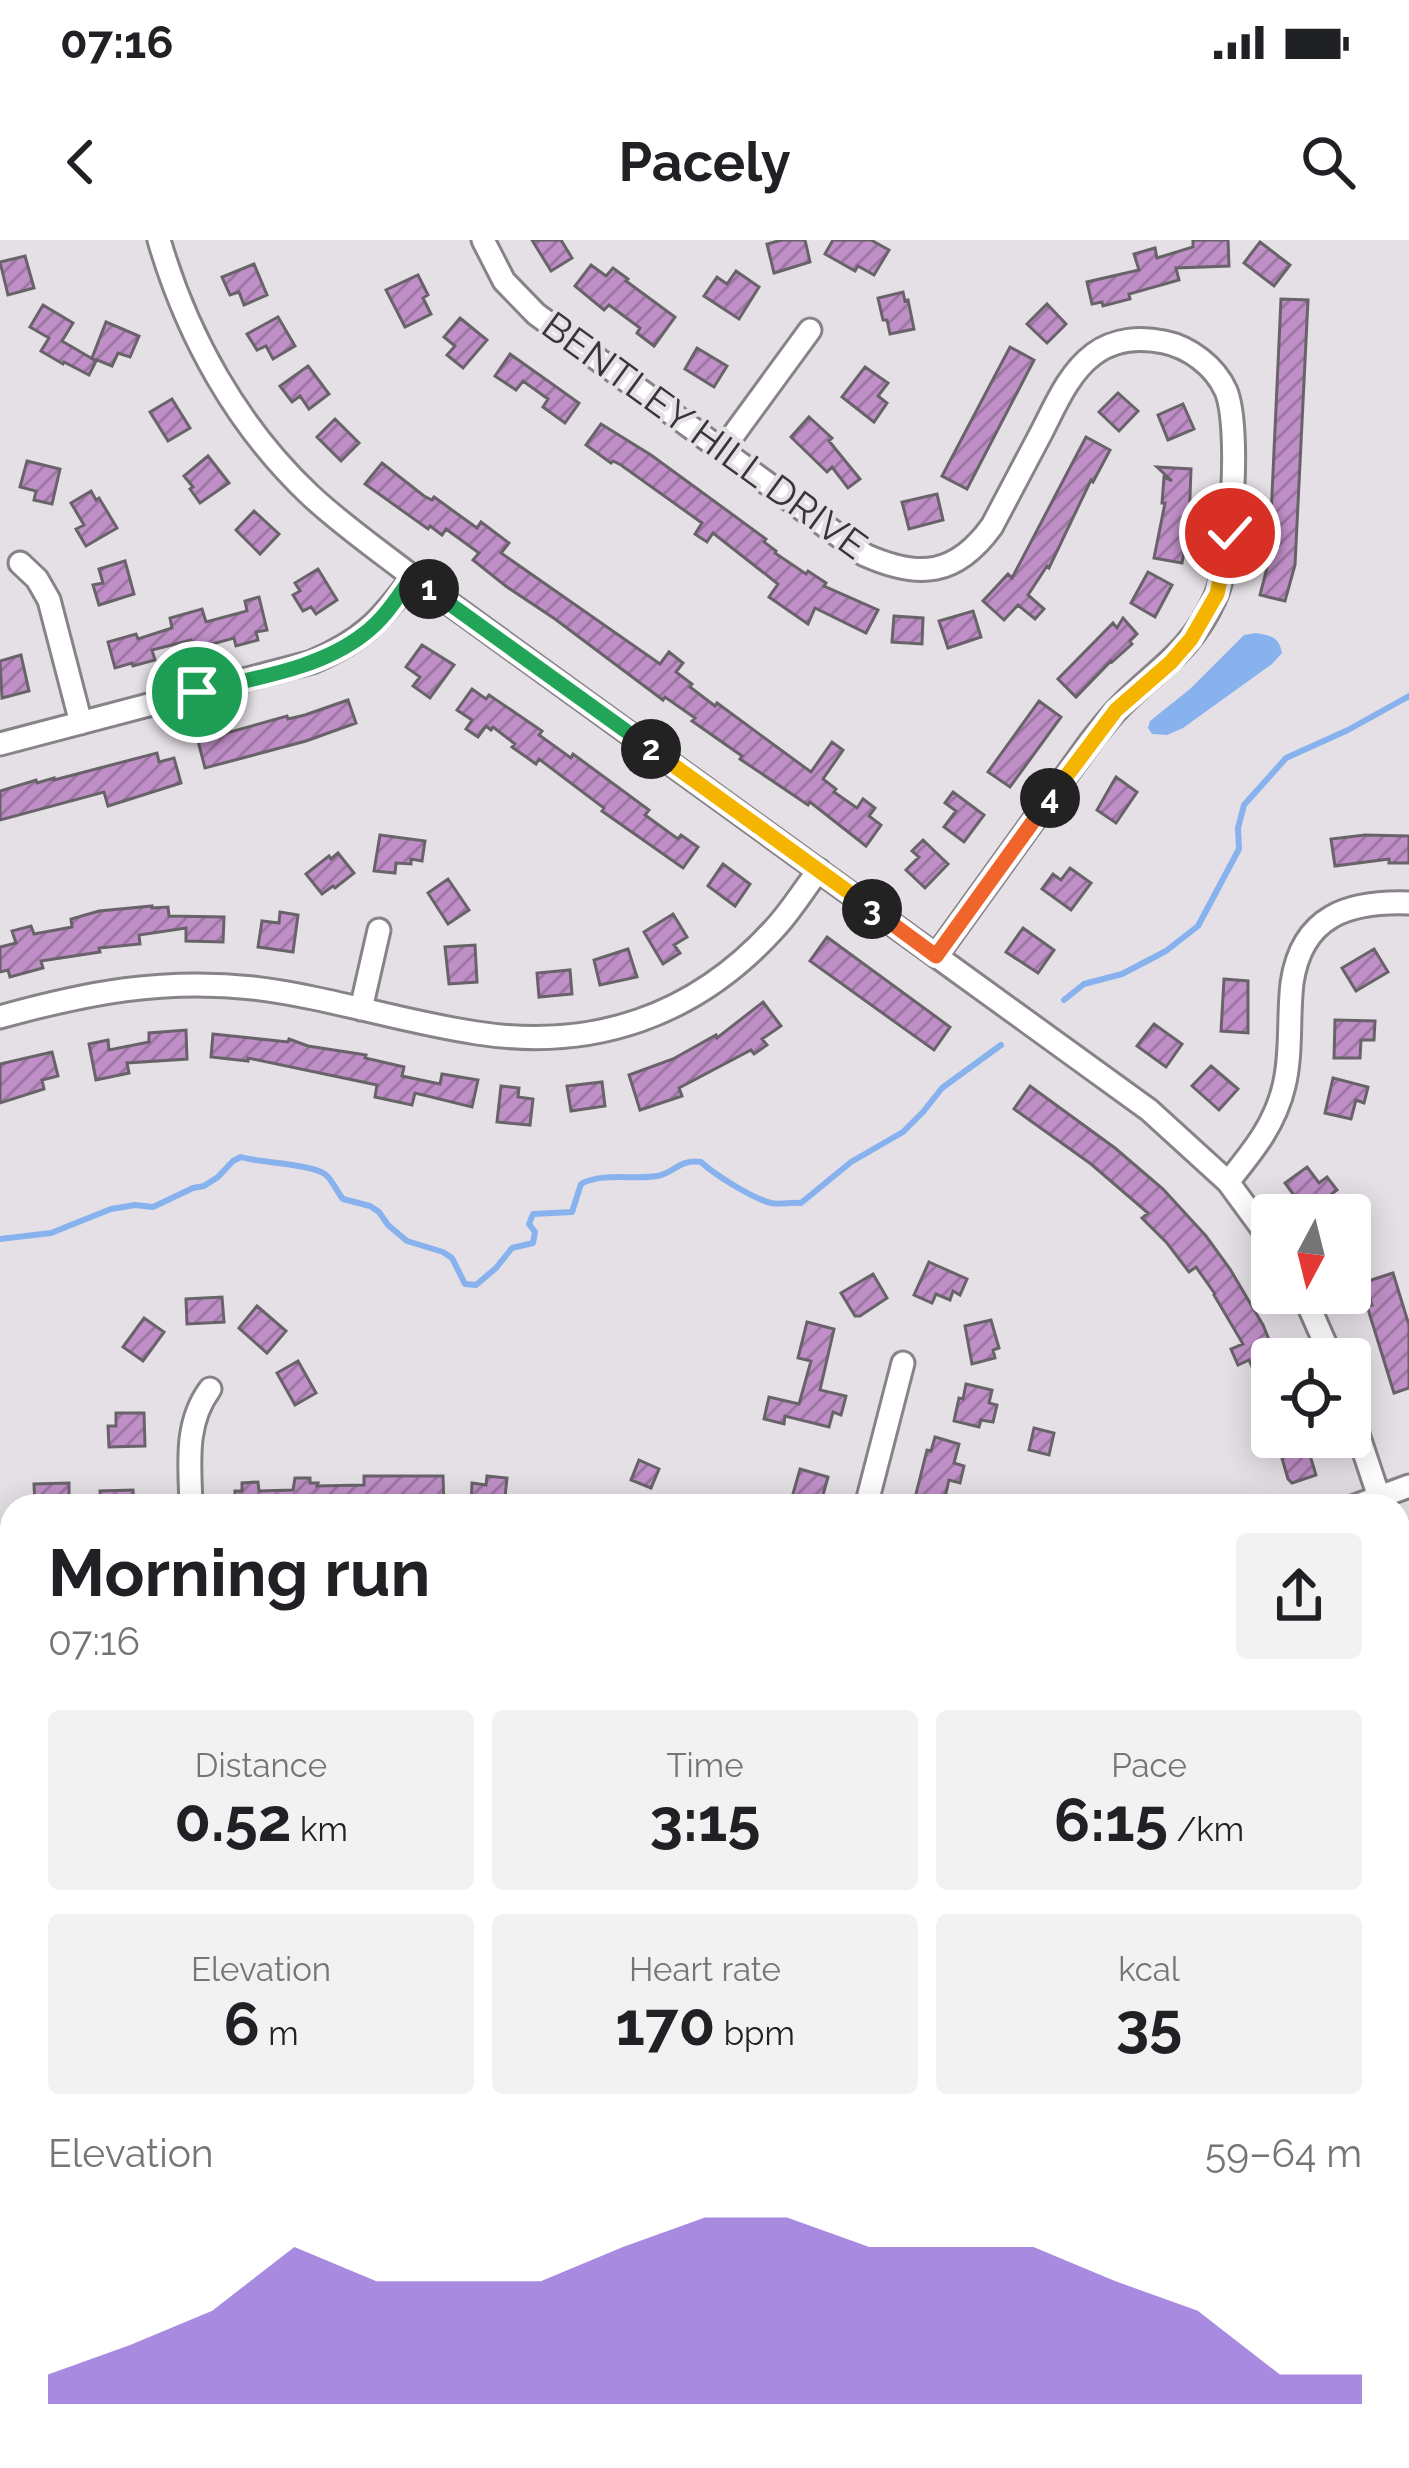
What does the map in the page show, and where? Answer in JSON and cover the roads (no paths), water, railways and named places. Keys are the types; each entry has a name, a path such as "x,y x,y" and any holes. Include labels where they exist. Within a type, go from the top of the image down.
{"street":[{"path":"159,240 178,299 220,382 260,440 311,496 412,577 1149,1110 1228,1182 1251,1213"},
{"name":"BENTLEY HILL DRIVE","path":"483,240 504,281 536,314 865,555 890,566 928,571 961,560 979,545 1065,387 1095,353 1132,339 1174,344 1198,357 1225,387 1232,411 1230,533 1217,594 1191,639 1090,741 936,956"},
{"path":"723,448 811,330"},
{"path":"20,563 49,599 81,723"},
{"path":"0,744 312,662 367,632 412,577"},
{"path":"0,1017 106,990 172,985 271,991 475,1033 543,1040 583,1036 661,1013 720,978 776,926 819,870"},
{"path":"1228,1182 1257,1146 1279,1104 1288,1058 1292,982 1308,941 1337,913 1358,905 1409,904"},
{"path":"362,1009 379,930"},
{"path":"869,1494 903,1363"},
{"path":"191,1494 189,1439 199,1404 210,1389"},
{"path":"1366,1458 1377,1494"}],"water":[{"path":"1256,633 1279,643 1282,653 1272,664 1183,728 1167,735 1152,734 1150,721 1244,635"}],"waterway":[{"path":"1064,1000 1084,984 1122,974 1166,951 1198,926 1239,849 1244,805 1286,758 1409,696"},
{"path":"0,1239 51,1233 111,1209 153,1207 204,1186 241,1157 320,1171 343,1199 370,1206 407,1241 443,1252 452,1258 465,1284 476,1285 512,1248 533,1243 535,1232 529,1224 533,1214 572,1212 581,1184 589,1180 657,1176 687,1162 701,1162 763,1200 801,1203 851,1162 903,1132 942,1088 1001,1045"}]}
